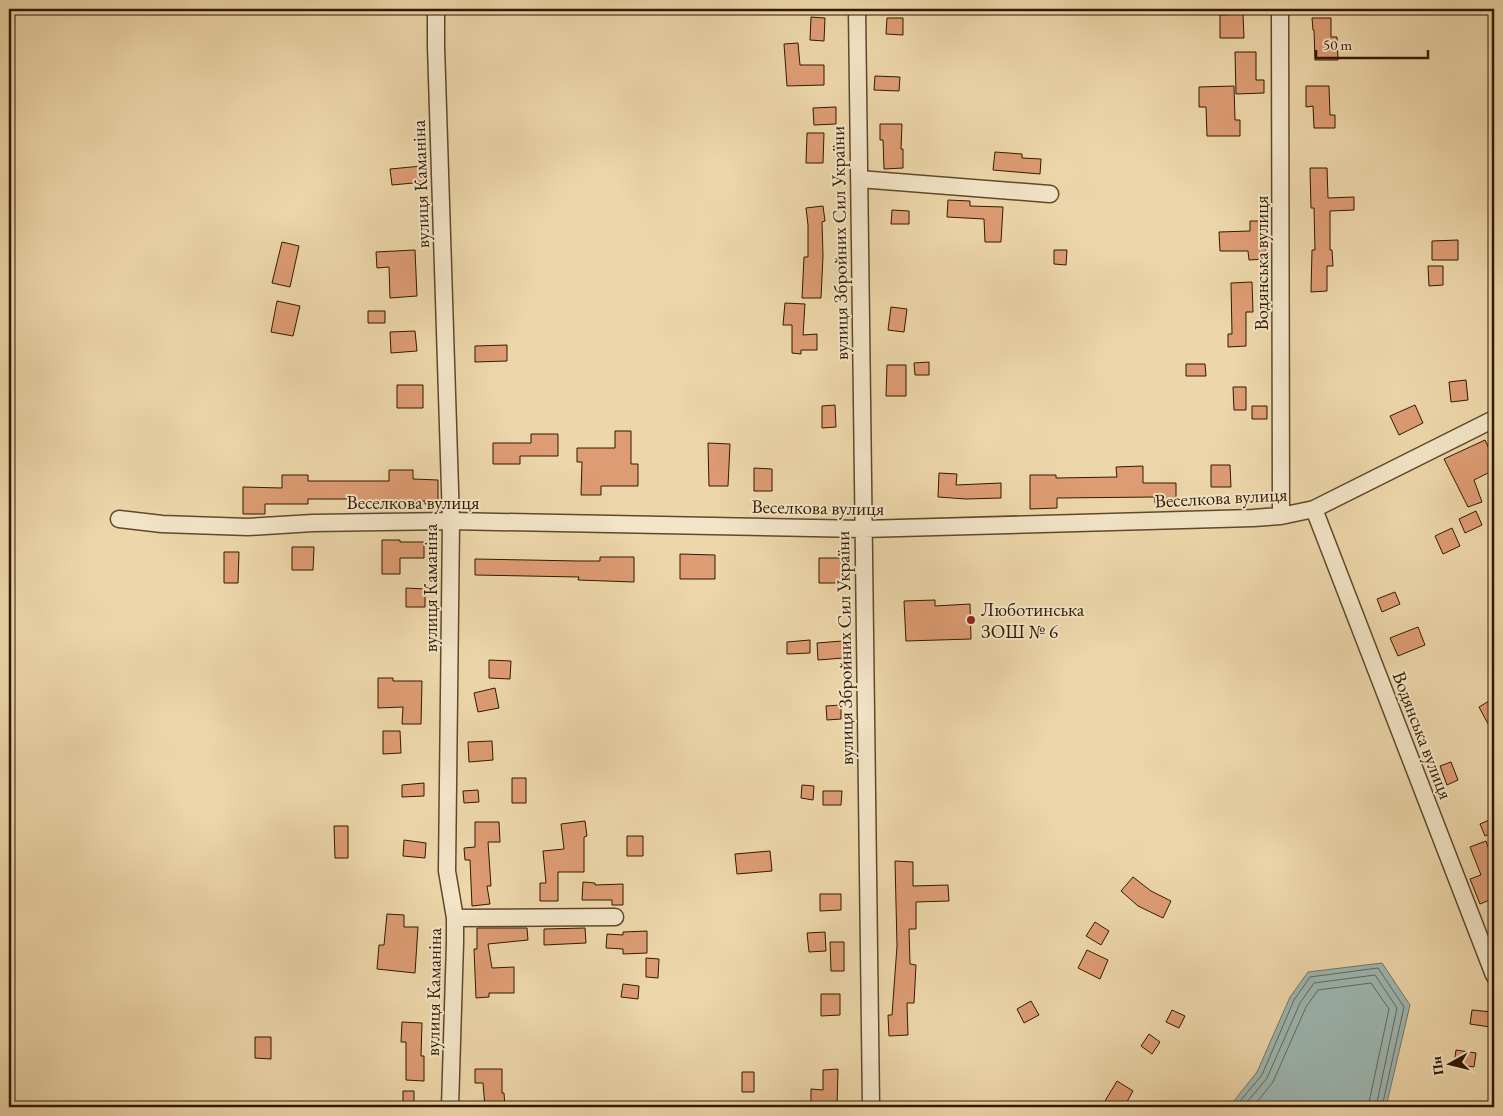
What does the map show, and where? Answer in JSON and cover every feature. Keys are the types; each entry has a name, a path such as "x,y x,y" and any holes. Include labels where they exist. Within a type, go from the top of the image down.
{"street":[{"name":"вулиця Каманіна","path":"436,9 451,521 447,872 455,918 450,1107"},
{"name":"вулиця Збройних Сил України","path":"857,9 871,1107"},
{"name":"Водянська вулиця","path":"1280,9 1281,516"},
{"path":"859,179 1050,194"},
{"name":"Веселкова вулиця","path":"119,519 162,524 248,527 313,523 451,521 863,529 1281,516 1314,509 1494,419"},
{"name":"Водянська вулиця","path":"1314,509 1494,975"},
{"path":"455,918 615,917"}],"water":[{"path":"1382,963 1410,1005 1386,1107 1229,1107 1257,1072 1290,997 1308,972"}],"building":[{"path":"1243,14 1244,38 1220,38 1220,15"},
{"path":"811,17 825,18 824,41 810,40"},
{"path":"887,18 903,18 903,35 886,34"},
{"path":"1312,18 1331,18 1331,37 1337,37 1338,60 1315,60"},
{"path":"798,43 800,65 824,65 824,85 787,86 784,44"},
{"path":"1235,52 1256,52 1256,80 1264,80 1264,93 1236,94"},
{"path":"875,76 900,77 899,91 874,90"},
{"path":"1234,86 1235,120 1240,120 1240,136 1207,136 1206,107 1199,107 1199,87"},
{"path":"1306,86 1329,86 1330,115 1335,115 1335,128 1314,128 1313,106 1306,107"},
{"path":"836,107 836,124 814,125 813,108"},
{"path":"880,124 902,124 901,149 903,149 903,168 884,169 883,140 880,140"},
{"path":"807,133 824,133 823,163 806,163"},
{"path":"995,152 1022,154 1022,158 1041,159 1040,174 993,170"},
{"path":"422,166 424,182 392,185 390,169"},
{"path":"1310,168 1327,168 1328,198 1354,197 1354,210 1330,211 1330,250 1332,250 1333,266 1327,266 1327,291 1311,292 1312,250 1315,250 1314,208 1311,208"},
{"path":"948,200 970,201 970,206 1003,207 1001,242 985,242 984,219 947,217"},
{"path":"823,206 825,221 822,222 821,298 802,298 804,257 808,257 806,208"},
{"path":"892,210 909,211 909,224 891,224"},
{"path":"1250,221 1266,221 1266,259 1249,260 1248,251 1220,251 1219,232 1250,231"},
{"path":"1458,240 1458,260 1432,260 1432,241"},
{"path":"282,242 299,246 290,287 272,283"},
{"path":"415,250 417,296 390,298 389,267 377,268 376,252"},
{"path":"1054,250 1067,250 1066,265 1054,264"},
{"path":"1428,266 1443,266 1443,285 1429,286"},
{"path":"1252,282 1253,312 1246,312 1246,346 1228,347 1228,334 1232,334 1231,283"},
{"path":"277,301 300,306 293,336 271,332"},
{"path":"785,303 805,304 803,335 817,334 817,350 801,350 801,354 792,353 792,325 783,325"},
{"path":"891,307 907,309 904,332 888,330"},
{"path":"368,311 385,311 385,323 368,323"},
{"path":"415,331 417,351 391,353 390,332"},
{"path":"507,345 507,361 475,362 475,346"},
{"path":"929,362 929,375 915,375 914,363"},
{"path":"1186,364 1205,364 1206,376 1186,376"},
{"path":"887,365 906,365 906,396 886,396"},
{"path":"1466,380 1468,400 1451,402 1449,382"},
{"path":"397,385 423,385 423,408 397,408"},
{"path":"1233,387 1246,387 1246,410 1234,410"},
{"path":"835,405 836,427 822,428 822,406"},
{"path":"1415,405 1423,423 1399,435 1390,416"},
{"path":"1252,406 1267,406 1267,419 1252,419"},
{"path":"615,431 631,431 631,464 638,464 638,486 601,486 601,495 581,495 582,462 577,462 577,448 615,448"},
{"path":"531,434 558,434 558,456 520,456 520,464 493,464 493,443 531,443"},
{"path":"1485,440 1494,459 1494,470 1474,480 1482,502 1468,507 1444,459"},
{"path":"708,443 730,444 728,486 709,486"},
{"path":"1211,465 1230,465 1231,487 1211,487"},
{"path":"1143,466 1143,483 1176,483 1176,503 1155,503 1155,497 1057,498 1057,508 1030,509 1030,475 1056,475 1056,478 1117,477 1116,467"},
{"path":"754,468 772,469 772,491 754,491"},
{"path":"389,470 413,470 413,479 438,480 438,504 425,504 425,501 368,501 368,503 355,503 355,499 308,499 308,504 265,504 265,514 243,514 243,487 282,488 282,475 308,475 308,481 389,481"},
{"path":"939,473 957,474 956,485 1001,483 1001,498 966,499 938,497"},
{"path":"1476,511 1482,525 1465,533 1459,519"},
{"path":"1452,528 1460,546 1443,554 1435,536"},
{"path":"382,540 424,542 424,558 400,558 400,574 382,574"},
{"path":"292,547 314,547 313,570 292,570"},
{"path":"224,552 239,552 238,583 224,583"},
{"path":"680,554 715,555 715,579 680,579"},
{"path":"600,557 634,557 634,582 578,580 579,577 475,575 475,559 600,561"},
{"path":"819,558 843,558 842,583 819,583"},
{"path":"406,588 425,589 425,607 406,607"},
{"path":"1395,592 1400,604 1382,612 1377,599"},
{"path":"935,600 935,606 970,604 971,639 906,641 904,601"},
{"path":"1418,627 1425,645 1398,656 1390,638"},
{"path":"810,640 810,653 787,654 787,642"},
{"path":"842,641 843,658 818,660 817,643"},
{"path":"489,660 511,661 510,679 489,678"},
{"path":"378,678 393,678 393,681 422,681 421,724 402,724 403,707 378,708"},
{"path":"495,688 499,708 478,712 474,693"},
{"path":"1494,698 1494,735 1479,707"},
{"path":"841,705 841,719 827,720 826,706"},
{"path":"383,731 400,731 401,753 383,754"},
{"path":"492,741 493,760 469,762 468,742"},
{"path":"1451,762 1458,780 1447,785 1440,766"},
{"path":"512,778 526,778 526,803 512,803"},
{"path":"424,783 424,796 402,797 402,785"},
{"path":"802,785 814,786 813,800 801,798"},
{"path":"478,790 479,802 464,803 463,791"},
{"path":"823,791 842,791 841,805 823,805"},
{"path":"1494,818 1494,832 1485,836 1480,824"},
{"path":"585,821 587,836 584,837 584,872 558,872 558,901 540,901 540,883 546,883 543,851 564,849 561,824"},
{"path":"475,822 499,822 500,842 488,842 491,886 487,886 490,904 472,906 470,860 465,860 464,848 475,847"},
{"path":"334,826 348,826 348,858 335,858"},
{"path":"627,836 643,836 643,856 627,856"},
{"path":"404,840 426,843 425,858 403,856"},
{"path":"1486,841 1494,864 1494,898 1480,904 1470,879 1481,875 1470,847"},
{"path":"770,851 772,871 737,874 735,854"},
{"path":"895,861 913,862 913,886 948,885 949,901 916,902 916,929 909,929 910,964 916,965 914,1003 907,1003 908,1035 889,1036 888,1015 892,1015 897,946"},
{"path":"1133,877 1151,891 1171,901 1163,918 1138,906 1121,891"},
{"path":"583,882 595,883 595,885 623,884 623,905 612,905 612,900 582,900"},
{"path":"820,894 841,894 841,910 820,911"},
{"path":"387,914 404,915 404,927 418,927 415,973 377,969 379,945 384,945"},
{"path":"1095,922 1109,931 1101,945 1086,936"},
{"path":"477,928 527,928 528,940 488,944 492,968 514,967 514,993 489,993 489,997 476,998 474,949 477,949"},
{"path":"585,928 586,943 544,945 544,929"},
{"path":"647,931 647,953 623,954 623,949 606,948 607,934 623,935 623,932"},
{"path":"825,932 826,951 809,952 807,933"},
{"path":"830,942 844,942 844,971 831,971"},
{"path":"1087,950 1108,960 1100,979 1078,968"},
{"path":"646,958 659,959 658,978 646,977"},
{"path":"623,984 639,986 638,999 621,997"},
{"path":"821,994 840,994 840,1015 821,1016"},
{"path":"1031,1001 1039,1015 1024,1023 1017,1009"},
{"path":"1172,1010 1185,1016 1179,1028 1166,1022"},
{"path":"1472,1010 1492,1012 1490,1027 1470,1024"},
{"path":"402,1022 422,1023 421,1056 424,1056 424,1081 406,1080 406,1042 401,1042"},
{"path":"1149,1034 1160,1042 1152,1054 1141,1046"},
{"path":"255,1037 271,1037 271,1059 255,1058"},
{"path":"1456,1050 1476,1053 1474,1067 1454,1064"},
{"path":"475,1069 502,1069 502,1093 504,1093 505,1107 485,1107 483,1083 475,1083"},
{"path":"838,1069 837,1107 811,1107 811,1089 823,1090 823,1070"},
{"path":"742,1072 754,1072 754,1092 742,1092"},
{"path":"1117,1081 1133,1091 1124,1107 1115,1107 1105,1101"},
{"path":"403,1091 414,1091 414,1107 403,1107"}],"place":[{"name":"Люботинська ЗОШ № 6","path":"971,620"}]}
